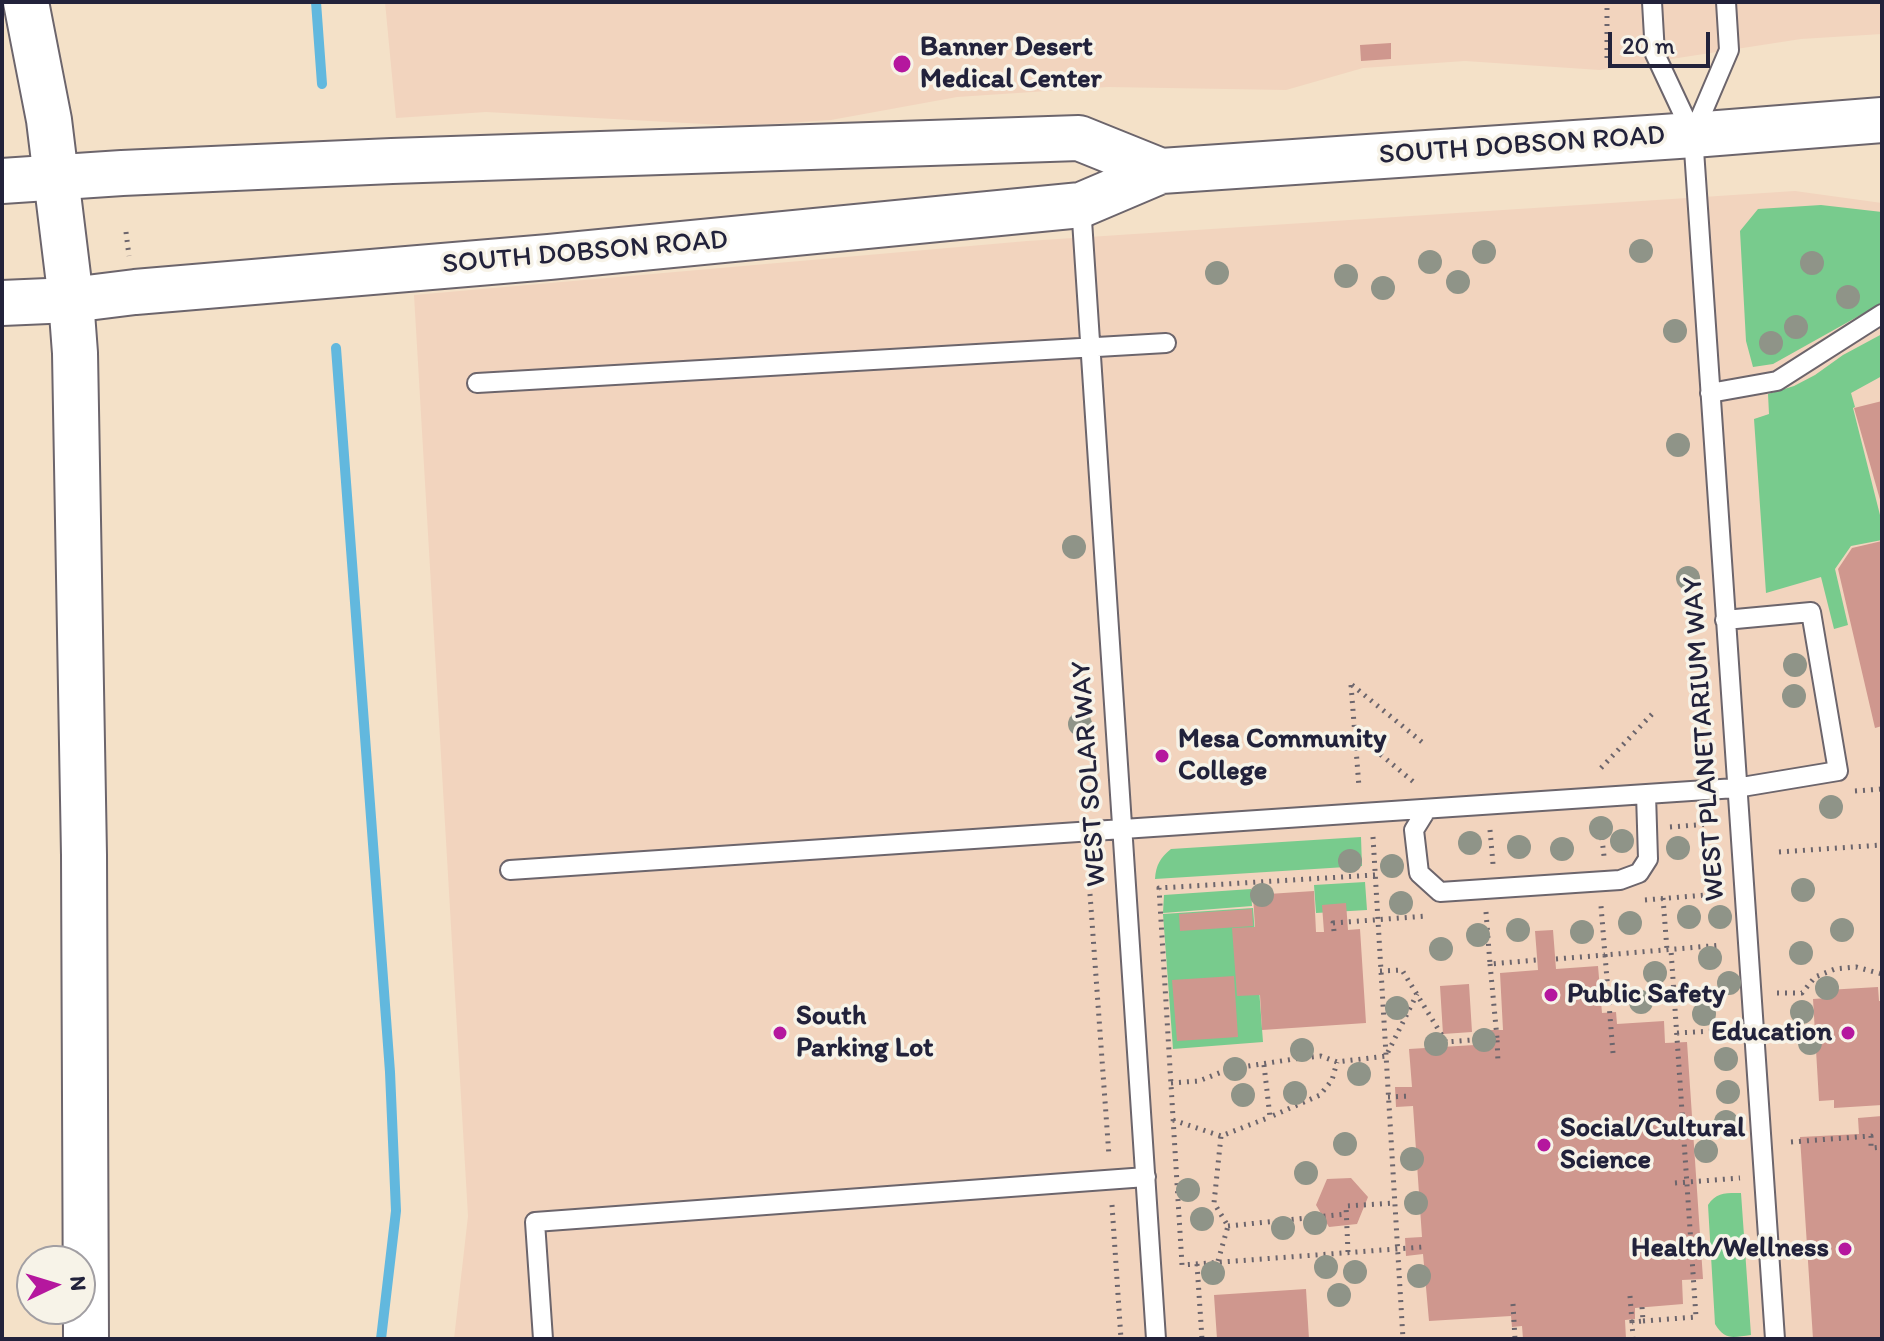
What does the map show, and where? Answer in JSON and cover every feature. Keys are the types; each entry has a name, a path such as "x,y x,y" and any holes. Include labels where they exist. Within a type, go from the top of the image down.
{"main road":[{"path":"26,2 57,177 75,353 84,839 86,1339"},
{"name":"SOUTH DOBSON ROAD","path":"2,303 71,300 579,254 1081,205 1161,171 1882,120"},
{"name":"SOUTH DOBSON ROAD","path":"2,181 392,161 1079,138 1161,171"}],"lane":[{"path":"1652,2 1655,54 1693,135"},
{"path":"1693,135 1729,50 1726,2"},
{"name":"WEST PLANETARIUM WAY","path":"1693,135 1775,1339"},
{"name":"WEST SOLAR WAY","path":"1081,205 1156,1339"},
{"path":"1710,393 1777,381 1882,314"},
{"path":"477,383 1166,343"},
{"path":"510,870 1122,829 1426,800 1488,804 1736,788 1838,771 1811,612 1725,620"},
{"path":"1426,800 1414,830 1419,873 1440,892 1620,880 1639,873 1648,859 1646,794"},
{"path":"543,1339 535,1222 1146,1177"}],"path":[{"path":"1607,2 1607,58"},
{"path":"126,232 130,265"},
{"path":"1369,788 1359,788 1351,685 1422,742"},
{"path":"1601,768 1654,712"},
{"path":"1355,734 1426,800"},
{"path":"1598,797 1606,881"},
{"path":"1488,804 1495,888"},
{"path":"1647,828 1709,824"},
{"path":"1373,835 1403,1339"},
{"path":"1779,852 1882,845"},
{"path":"1375,875 1159,888 1182,1265 1423,1247"},
{"path":"1090,894 1109,1156"},
{"path":"1632,1322 1696,1317 1677,1033 1663,898"},
{"path":"1601,903 1613,1053"},
{"path":"1485,911 1498,1063"},
{"path":"1334,931 1333,923 1431,916"},
{"path":"1556,959 1747,943"},
{"path":"1490,964 1537,960"},
{"path":"1751,995 1802,993 1815,977 1835,969 1856,967 1882,974"},
{"path":"1380,971 1402,970 1446,1042 1497,1038"},
{"path":"1386,1056 1417,994"},
{"path":"1677,1033 1753,1028"},
{"path":"1171,1083 1199,1081 1229,1069 1321,1056 1337,1062 1386,1056"},
{"path":"1173,1120 1221,1136 1238,1131 1320,1095 1332,1080 1337,1062"},
{"path":"1264,1065 1270,1117"},
{"path":"1388,1097 1412,1096"},
{"path":"1218,1262 1228,1226 1214,1203 1221,1136"},
{"path":"1791,1142 1871,1136 1872,1151 1882,1147"},
{"path":"1675,1183 1740,1178"},
{"path":"1348,1252 1346,1206 1394,1203"},
{"path":"1112,1205 1121,1339"},
{"path":"1228,1226 1346,1214"},
{"path":"1197,1264 1202,1339"},
{"path":"1630,1296 1633,1339"},
{"path":"1513,1304 1515,1339"},
{"path":"1642,1307 1643,1321"}],"shaded area":[{"name":"Banner Desert Medical Center","path":"385,2 1882,2 1882,34 1801,39 1600,70 1465,61 1363,68 1286,90 1108,87 957,97 831,120 741,126 486,112 396,118"},
{"name":"Mesa Community College","path":"1795,191 1882,203 1882,1339 454,1339 468,1216 414,295 1027,241"}],"green space":[{"path":"1821,205 1882,212 1882,303 1773,364 1753,367 1746,341 1740,231 1758,209"},
{"path":"1882,334 1882,376 1851,393 1882,523 1882,540 1851,546 1835,569 1848,625 1834,629 1821,577 1766,593 1754,419 1769,414 1768,394 1815,375 1843,355"},
{"path":"1361,837 1362,866 1155,879 1159,862 1171,849"},
{"path":"1365,882 1367,910 1316,913 1314,885"},
{"path":"1251,889 1252,906 1163,913 1164,895"},
{"path":"1253,908 1263,1042 1173,1049 1163,914"},
{"path":"1741,1193 1751,1335 1730,1337 1715,1324 1708,1205 1718,1195"}],"building":[{"path":"1391,43 1391,59 1361,61 1360,45"},
{"path":"1882,401 1882,503 1881,503 1854,408"},
{"path":"1882,541 1882,726 1875,728 1838,569 1852,548"},
{"path":"1314,891 1316,932 1324,932 1322,905 1346,903 1348,930 1360,929 1366,1023 1262,1030 1260,995 1237,996 1232,928 1255,927 1253,895"},
{"path":"1252,909 1253,926 1180,931 1179,914"},
{"name":"Social/Cultural Science","path":"1553,930 1556,969 1598,966 1602,1013 1616,1012 1617,1024 1664,1021 1665,1043 1687,1042 1703,1279 1682,1280 1683,1304 1635,1308 1635,1319 1625,1320 1626,1339 1523,1339 1522,1326 1512,1327 1511,1316 1429,1321 1423,1254 1406,1256 1405,1238 1422,1237 1413,1106 1396,1107 1395,1087 1412,1087 1409,1049 1491,1044 1490,1030 1503,1030 1500,973 1538,970 1535,931"},
{"path":"1234,976 1238,1037 1177,1041 1172,980"},
{"path":"1469,984 1472,1032 1443,1034 1440,986"},
{"name":"Education","path":"1878,987 1879,1001 1882,1001 1882,1105 1834,1108 1834,1100 1819,1101 1813,999 1828,998 1827,990"},
{"name":"Health/Wellness","path":"1882,1116 1882,1339 1813,1339 1800,1137 1859,1134 1858,1118"},
{"path":"1351,1178 1368,1197 1357,1224 1329,1227 1316,1205 1327,1179"},
{"path":"1306,1289 1309,1339 1217,1339 1214,1295"}],"waterway":[{"path":"316,2 322,84"},
{"path":"336,348 390,1072 396,1211 381,1339"}],"place":[{"name":"Banner Desert Medical Center","path":"902,64"},
{"name":"Mesa Community College","path":"1162,756"},
{"name":"Public Safety","path":"1551,995"},
{"name":"South Parking Lot","path":"780,1033"},
{"name":"Education","path":"1848,1033"},
{"name":"Social/Cultural Science","path":"1544,1145"},
{"name":"Health/Wellness","path":"1845,1249"}]}
